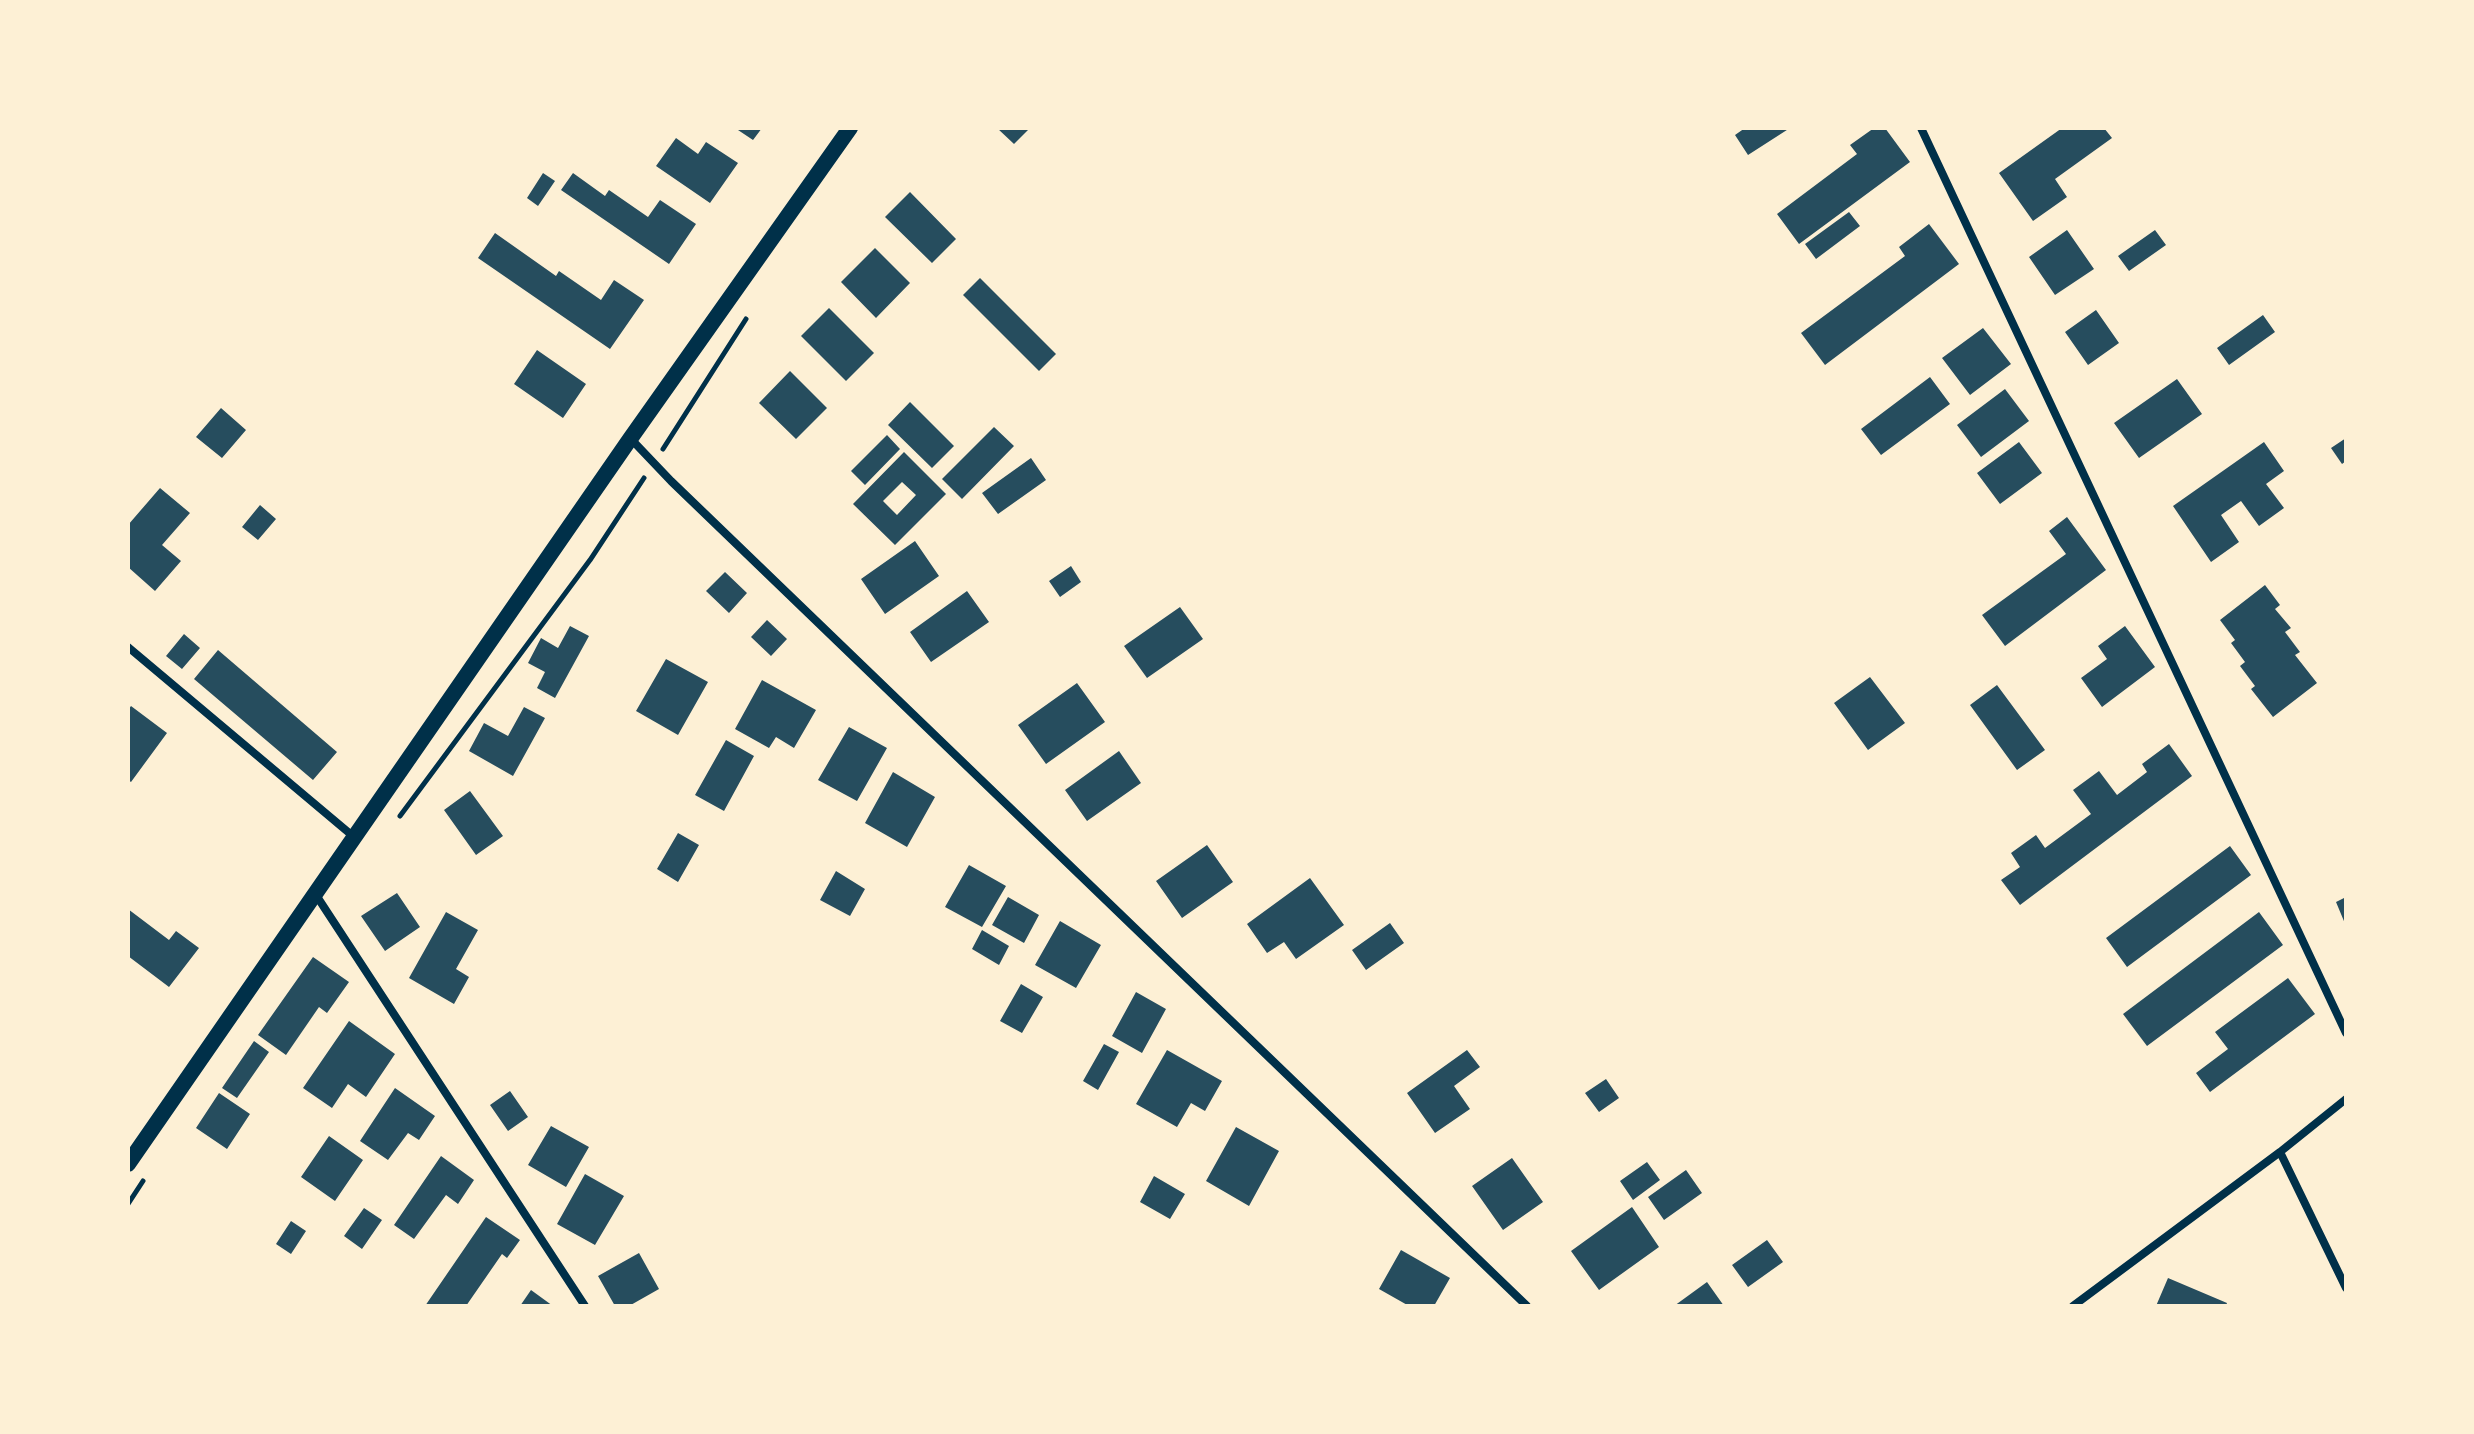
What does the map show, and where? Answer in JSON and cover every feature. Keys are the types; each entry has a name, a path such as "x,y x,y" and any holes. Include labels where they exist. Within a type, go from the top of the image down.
{"main road":[{"path":"128,1164 630,439 850,128"}],"street":[{"path":"1921,128 2346,1033"},
{"path":"630,439 1527,1306"},
{"path":"128,647 354,837"},
{"path":"316,895 585,1306"},
{"path":"2073,1306 2346,1099"},
{"path":"2280,1152 2346,1288"}],"path":[{"path":"394,824 590,560 654,462"}],"building":[{"path":"735,128 762,128 753,140"},
{"path":"997,128 1030,128 1014,144"},
{"path":"1745,128 1790,128 1748,155 1735,135"},
{"path":"1874,128 1885,128 1910,162 1799,244 1777,214 1857,154 1850,145"},
{"path":"2062,128 2104,128 2112,138 2055,179 2067,197 2033,221 1999,173"},
{"path":"676,138 698,154 706,142 738,163 710,203 656,166"},
{"path":"543,173 555,181 538,206 527,198"},
{"path":"573,173 605,196 609,190 648,217 660,200 696,224 669,264 561,190"},
{"path":"910,192 956,239 932,263 885,217"},
{"path":"1849,212 1860,226 1816,259 1805,244"},
{"path":"1929,224 1959,264 1825,365 1801,333 1905,256 1899,247"},
{"path":"2067,230 2094,269 2055,295 2029,257"},
{"path":"2155,230 2166,245 2129,271 2118,256"},
{"path":"495,233 556,276 559,271 601,300 614,280 644,300 610,349 478,258"},
{"path":"875,248 910,283 876,318 841,282"},
{"path":"980,278 1056,354 1039,371 963,295"},
{"path":"829,308 874,353 846,381 801,336"},
{"path":"2096,310 2119,343 2088,365 2065,332"},
{"path":"2263,315 2275,332 2229,365 2217,348"},
{"path":"1983,328 2011,364 1970,395 1942,358"},
{"path":"537,350 586,384 563,418 514,384"},
{"path":"790,371 827,408 796,439 759,403"},
{"path":"1930,377 1950,404 1881,455 1861,429"},
{"path":"2177,379 2202,414 2139,458 2114,423"},
{"path":"2005,389 2029,421 1981,457 1957,425"},
{"path":"910,402 954,446 932,468 888,425"},
{"path":"221,408 246,430 222,458 196,437"},
{"path":"994,427 1014,446 962,499 942,479"},
{"path":"887,435 900,449 865,485 851,471"},
{"path":"2346,438 2346,461 2342,464 2331,448"},
{"path":"2019,442 2042,473 2000,504 1977,473"},
{"path":"2264,442 2284,471 2266,484 2284,508 2259,526 2241,501 2221,515 2239,542 2211,562 2173,506"},
{"path":"904,452 946,494 895,545 853,504","holes":["902,482 916,495 897,515 883,501"]},
{"path":"1031,458 1046,480 998,514 982,493"},
{"path":"160,488 190,513 162,545 181,561 155,591 128,567 128,525"},
{"path":"260,505 276,519 258,540 242,527"},
{"path":"2067,517 2106,570 2005,646 1982,615 2066,554 2049,531"},
{"path":"915,541 939,576 885,614 861,579"},
{"path":"1071,566 1081,582 1060,597 1049,581"},
{"path":"725,572 747,593 729,613 706,591"},
{"path":"2265,585 2280,605 2275,609 2291,628 2285,632 2300,652 2295,655 2317,683 2273,717 2251,689 2255,686 2240,666 2245,662 2231,643 2235,640 2220,620"},
{"path":"967,591 989,622 931,662 910,632"},
{"path":"1180,607 1203,639 1147,678 1124,646"},
{"path":"767,620 787,639 771,656 751,637"},
{"path":"570,626 589,636 555,698 537,688 545,672 528,663 541,638 558,648"},
{"path":"2125,626 2155,667 2102,707 2081,678 2107,659 2098,646"},
{"path":"184,634 200,648 182,669 166,656"},
{"path":"218,650 337,752 313,780 194,679"},
{"path":"666,659 708,682 678,735 636,711"},
{"path":"1870,677 1905,723 1868,750 1834,703"},
{"path":"762,680 816,710 794,748 776,737 769,748 735,729"},
{"path":"1077,683 1105,722 1046,764 1018,725"},
{"path":"1997,685 2045,750 2017,770 1970,705"},
{"path":"131,706 167,733 131,782 128,780 128,710"},
{"path":"524,707 545,718 513,776 469,751 484,723 508,736"},
{"path":"849,727 887,748 857,801 818,780"},
{"path":"726,740 754,756 724,811 695,795"},
{"path":"2169,744 2192,776 2020,905 2001,880 2020,867 2011,853 2036,835 2045,848 2091,814 2073,790 2099,771 2117,795 2147,772 2142,764"},
{"path":"1119,751 1141,783 1087,821 1065,790"},
{"path":"893,772 935,797 907,847 865,823"},
{"path":"470,791 503,836 476,855 444,810"},
{"path":"678,833 699,845 678,882 657,869"},
{"path":"1207,845 1233,882 1182,918 1156,881"},
{"path":"2230,846 2251,875 2127,967 2106,938"},
{"path":"969,865 1006,886 982,927 945,907"},
{"path":"836,871 865,889 850,916 820,900"},
{"path":"1310,878 1344,925 1296,959 1284,942 1267,953 1247,924"},
{"path":"397,893 420,927 385,951 361,916"},
{"path":"1008,897 1039,915 1024,943 992,925"},
{"path":"2346,897 2346,926 2336,902"},
{"path":"128,909 169,940 176,931 199,948 169,987 128,956"},
{"path":"446,912 478,930 456,969 469,977 454,1004 409,978"},
{"path":"2259,912 2283,945 2147,1046 2123,1014"},
{"path":"1060,921 1101,945 1076,988 1035,965"},
{"path":"1390,923 1404,943 1366,970 1352,950"},
{"path":"982,930 1009,946 999,965 972,949"},
{"path":"313,957 349,982 327,1013 319,1007 286,1055 258,1035"},
{"path":"2288,978 2315,1014 2210,1092 2196,1073 2228,1049 2215,1032"},
{"path":"1021,984 1043,997 1022,1033 1000,1021"},
{"path":"1136,992 1166,1009 1142,1053 1112,1036"},
{"path":"349,1021 395,1054 366,1097 348,1084 332,1108 303,1088"},
{"path":"254,1041 269,1052 237,1098 222,1088"},
{"path":"1104,1044 1119,1052 1098,1090 1083,1081"},
{"path":"1167,1050 1222,1081 1205,1111 1191,1103 1177,1127 1136,1104"},
{"path":"1467,1050 1480,1067 1454,1086 1470,1109 1435,1133 1407,1093"},
{"path":"1606,1079 1619,1098 1599,1112 1585,1093"},
{"path":"395,1088 435,1116 419,1140 408,1133 388,1160 360,1141"},
{"path":"510,1091 528,1117 508,1131 490,1105"},
{"path":"219,1093 250,1114 227,1149 196,1128"},
{"path":"551,1126 589,1147 566,1187 528,1165"},
{"path":"1236,1127 1279,1151 1249,1206 1206,1181"},
{"path":"329,1136 363,1160 335,1201 301,1177"},
{"path":"441,1156 474,1180 458,1204 446,1195 414,1239 394,1225"},
{"path":"1512,1158 1543,1202 1503,1230 1472,1186"},
{"path":"1647,1162 1660,1180 1633,1200 1620,1181"},
{"path":"1686,1170 1702,1193 1664,1220 1648,1197"},
{"path":"585,1174 624,1196 595,1245 557,1224"},
{"path":"1154,1176 1185,1194 1170,1219 1140,1202"},
{"path":"1632,1207 1659,1247 1599,1290 1571,1251"},
{"path":"364,1208 382,1220 362,1249 344,1236"},
{"path":"486,1217 520,1240 507,1258 502,1254 466,1306 425,1306"},
{"path":"291,1221 306,1231 291,1254 276,1244"},
{"path":"1767,1240 1783,1262 1748,1287 1732,1265"},
{"path":"1401,1250 1450,1278 1434,1306 1409,1306 1379,1289"},
{"path":"639,1253 659,1289 629,1306 615,1306 598,1276"},
{"path":"2168,1278 2227,1303 2226,1306 2156,1306"},
{"path":"1707,1282 1724,1306 1674,1306"},
{"path":"531,1290 553,1306 520,1306"}]}
